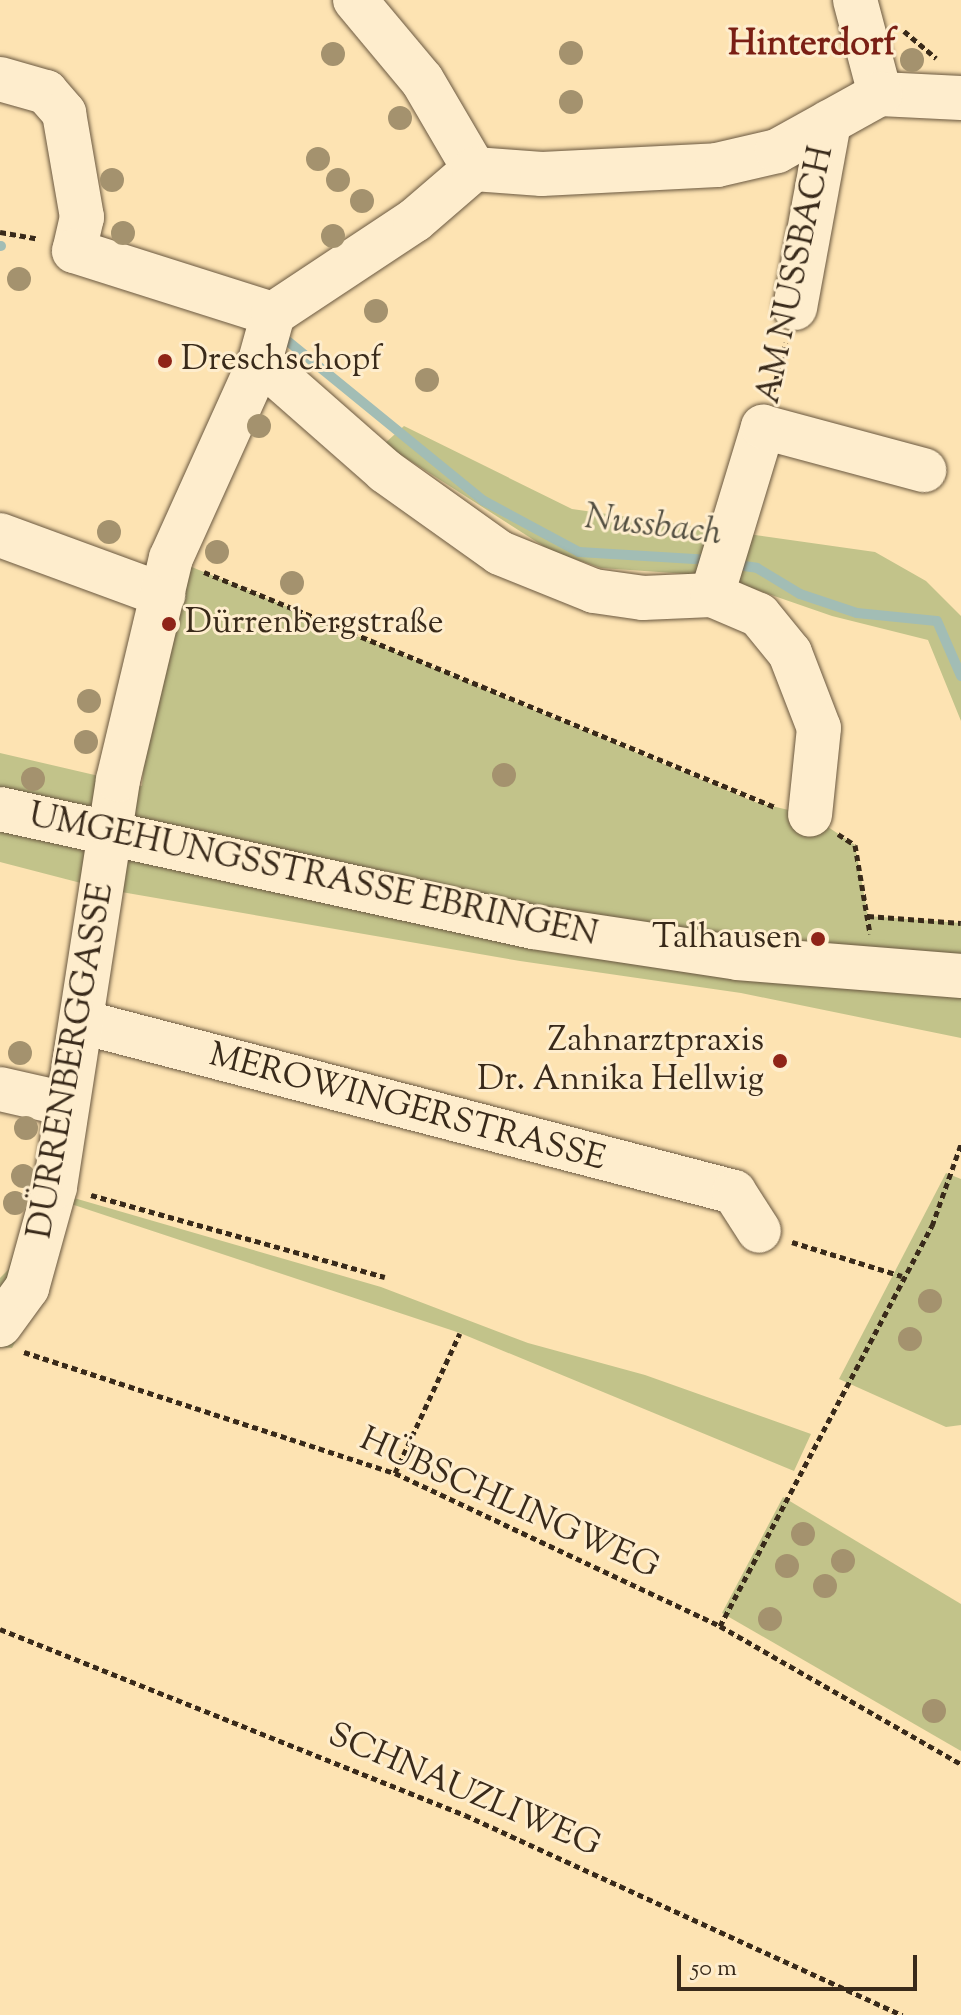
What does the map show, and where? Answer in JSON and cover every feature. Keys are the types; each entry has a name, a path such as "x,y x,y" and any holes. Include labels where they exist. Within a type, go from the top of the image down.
{"street":[{"path":"355,0 422,80 474,169"},
{"path":"855,0 880,94"},
{"path":"0,79 46,92 64,113 82,217 74,251 273,314"},
{"path":"111,835 125,743 171,558 260,361 273,314 415,220 474,169 542,174 702,167 777,151 880,94 952,81"},
{"name":"AM NUSSBACH","path":"795,308 829,122"},
{"path":"260,361 385,471 500,553 594,591 643,598 714,585 759,615 790,653 819,728 810,815"},
{"name":"AM NUSSBACH","path":"714,585 729,527 763,427 924,470"},
{"path":"0,535 163,595"},
{"name":"UMGEHUNGSSTRASSE EBRINGEN","path":"0,809 533,927 737,958 961,976"},
{"name":"DÜRRENBERGGASSE","path":"6,1336 27,1288 55,1187 111,835"},
{"name":"MEROWINGERSTRASSE","path":"82,1022 734,1192 759,1231"},
{"path":"0,1089 66,1104"}],"path":[{"path":"894,19 952,81"},
{"path":"0,232 25,235"},
{"name":"AM NUSSBACH","path":"763,427 795,308"},
{"path":"202,571 756,802 810,815 855,845 868,916 961,923"},
{"path":"720,1626 902,1276 932,1226 961,1144"},
{"path":"55,1187 385,1277"},
{"path":"759,1231 902,1276"},
{"path":"395,1473 460,1333"},
{"name":"HÜBSCHLINGWEG","path":"6,1336 395,1473 720,1626 961,1764"},
{"name":"SCHNAUZLIWEG","path":"0,1629 465,1815 902,2015"}],"green space":[{"path":"404,426 572,509 875,552 926,581 961,616 961,721 928,640 832,616 717,576 601,568 551,551 384,444"},
{"path":"187,565 755,802 810,815 855,845 868,916 961,923 961,1038 741,993 520,961 104,889 0,862 0,753 142,786 145,749"},
{"path":"946,1173 961,1179 961,1425 946,1427 839,1379"},
{"path":"36,1187 381,1287 528,1343 645,1375 811,1434 794,1471 460,1333 65,1202 35,1305 12,1348 0,1347 0,1278 8,1270"},
{"path":"783,1497 961,1604 961,1751 722,1613"}],"waterway":[{"name":"Nussbach","path":"279,334 484,501 579,552 711,560"},
{"name":"Nussbach","path":"730,564 757,568 800,594 857,613 937,621 961,676"}],"place":[{"name":"Dreschschopf","path":"165,361"},
{"name":"Dürrenbergstraße","path":"169,624"},
{"name":"Talhausen","path":"818,939"},
{"name":"Zahnarztpraxis Dr. Annika Hellwig","path":"780,1061"}],"district":[{"name":"Hinterdorf","path":"812,46"}]}
